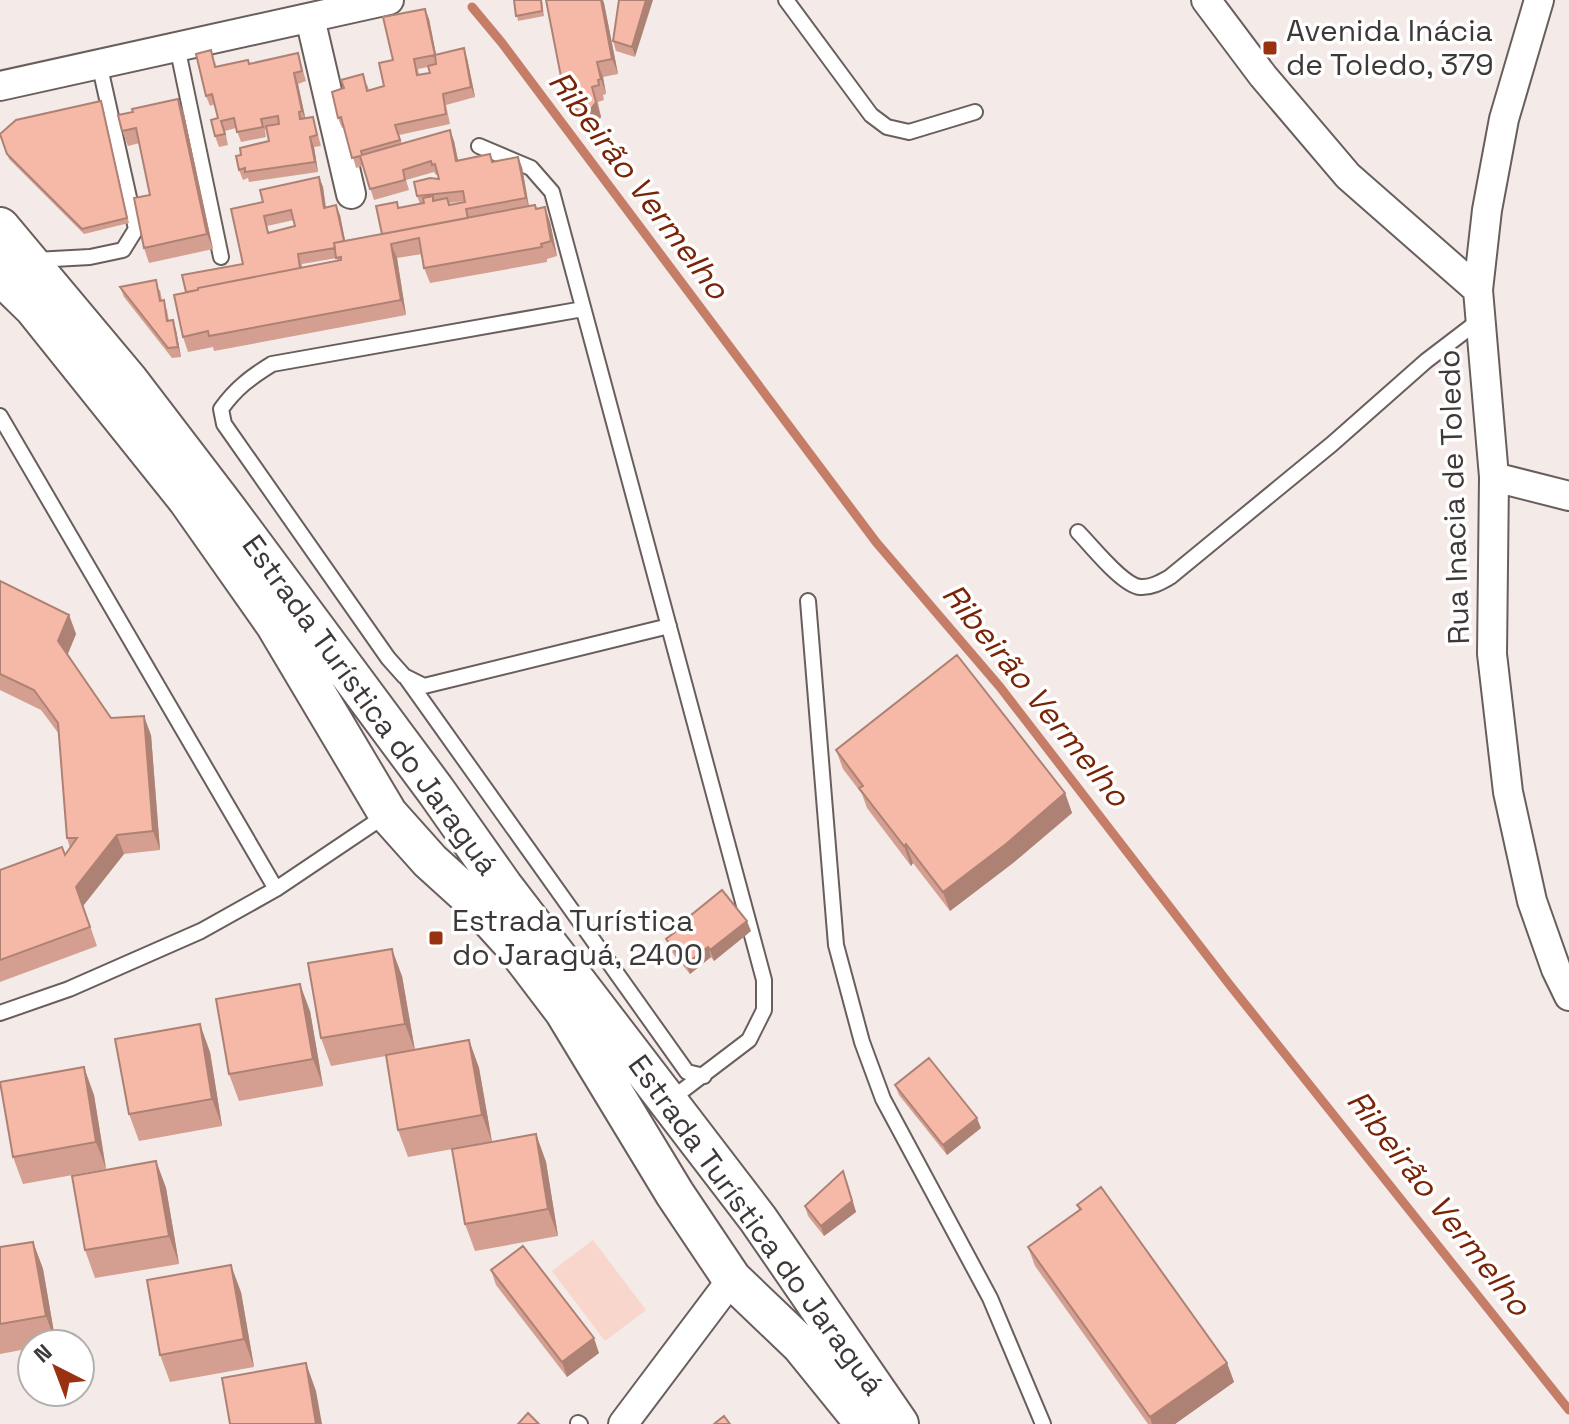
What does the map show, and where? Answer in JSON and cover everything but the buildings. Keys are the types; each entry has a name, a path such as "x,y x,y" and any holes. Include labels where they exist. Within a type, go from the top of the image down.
{"main road":[{"name":"Estrada Turística do Jaraguá","path":"0,227 34,308 187,499 275,624 388,814 430,861 473,900 503,933 564,1011 675,1194 732,1279 801,1345 865,1424"},
{"name":"Estrada Turística do Jaraguá","path":"15,268 168,432 436,791 503,886 758,1219 899,1424"},
{"path":"388,814 417,796 436,791"},
{"path":"732,1279 758,1219"}],"street":[{"path":"0,86 389,0"},
{"path":"1206,0 1263,76 1348,176 1478,290"},
{"name":"Rua Inacia de Toledo","path":"1539,0 1504,119 1487,210 1478,290 1494,477 1492,654 1508,792 1532,901 1569,996"},
{"path":"310,18 351,194"},
{"path":"1494,477 1569,496"},
{"path":"623,1424 732,1279"}],"lane":[{"path":"786,0 871,115 887,127 909,132 975,112"},
{"path":"177,46 221,257"},
{"path":"15,268 123,250 136,229 99,63"},
{"path":"479,146 531,168 552,192 764,980 764,1010 749,1040 668,1101"},
{"path":"583,309 272,364 244,381 221,409 224,424 388,658 404,676 687,1072 704,1076"},
{"path":"1078,532 1125,579 1139,587 1163,581 1309,463 1426,361 1481,319"},
{"path":"0,416 276,889"},
{"path":"808,601 836,945 862,1042 883,1099 990,1298 1043,1424"},
{"path":"404,676 424,686 669,626"},
{"path":"0,1013 69,989 201,931 276,889 388,814"}],"shaded area":[{"path":"593,1240 646,1310 605,1341 552,1271"}],"waterway":[{"name":"Ribeirão Vermelho","path":"472,7 876,542 1000,687 1229,984 1569,1410"}],"place":[{"name":"Avenida Inácia de Toledo, 379","path":"1270,48"},
{"name":"Estrada Turística do Jaraguá, 2400","path":"436,938"}]}
